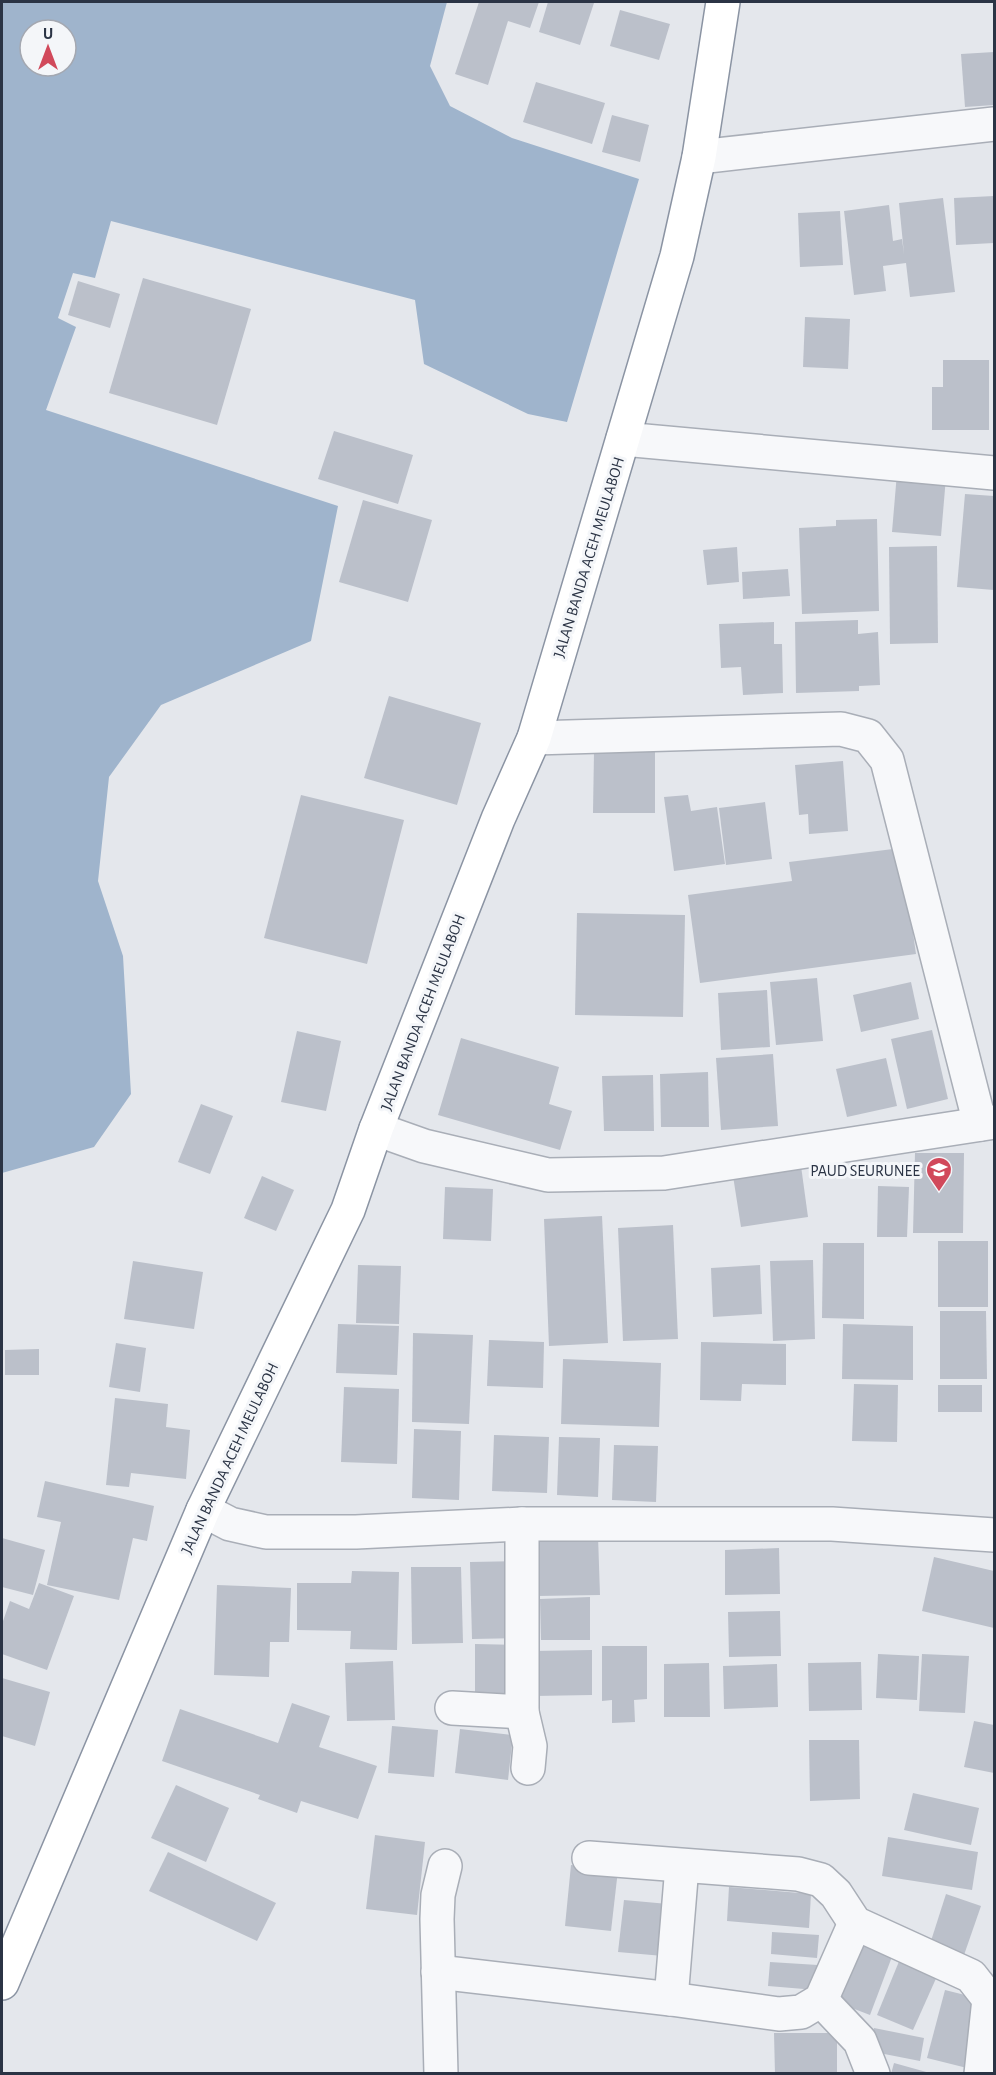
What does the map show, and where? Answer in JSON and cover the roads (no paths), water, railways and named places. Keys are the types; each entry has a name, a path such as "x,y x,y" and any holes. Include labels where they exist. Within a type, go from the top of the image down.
{"highway":[{"name":"JALAN BANDA ACEH MEULABOH","path":"2,1983 202,1510 348,1210 376,1129 498,819 534,738 677,255 699,157 723,2"}],"street":[{"path":"699,157 994,124"},
{"path":"623,439 994,473"},
{"path":"376,1129 424,1146 548,1175 616,1175 664,1173 987,1123 887,760 868,736 841,729 534,738"},
{"path":"202,1510 230,1524 266,1532 356,1532 522,1524 832,1524 994,1534"},
{"path":"522,1524 522,1712 530,1746 528,1768"},
{"path":"452,1708 522,1712"},
{"path":"589,1858 798,1874 821,1880 836,1894 855,1923 971,1976 989,1999 981,2073"},
{"path":"441,2073 438,1895 445,1866"},
{"path":"671,1999 682,1866"},
{"path":"438,1972 779,2014 801,2012 821,2000 855,1923"},
{"path":"821,2000 860,2041 873,2073"}],"water":[{"path":"2,2 447,2 430,66 450,106 512,138 639,179 567,422 528,414 424,364 415,300 111,221 95,278 73,273 58,318 76,327 46,410 338,506 311,641 161,705 109,777 98,881 123,956 131,1094 94,1147 2,1173"}],"place":[{"name":"PAUD SEURUNEE","path":"939,1193"}]}
